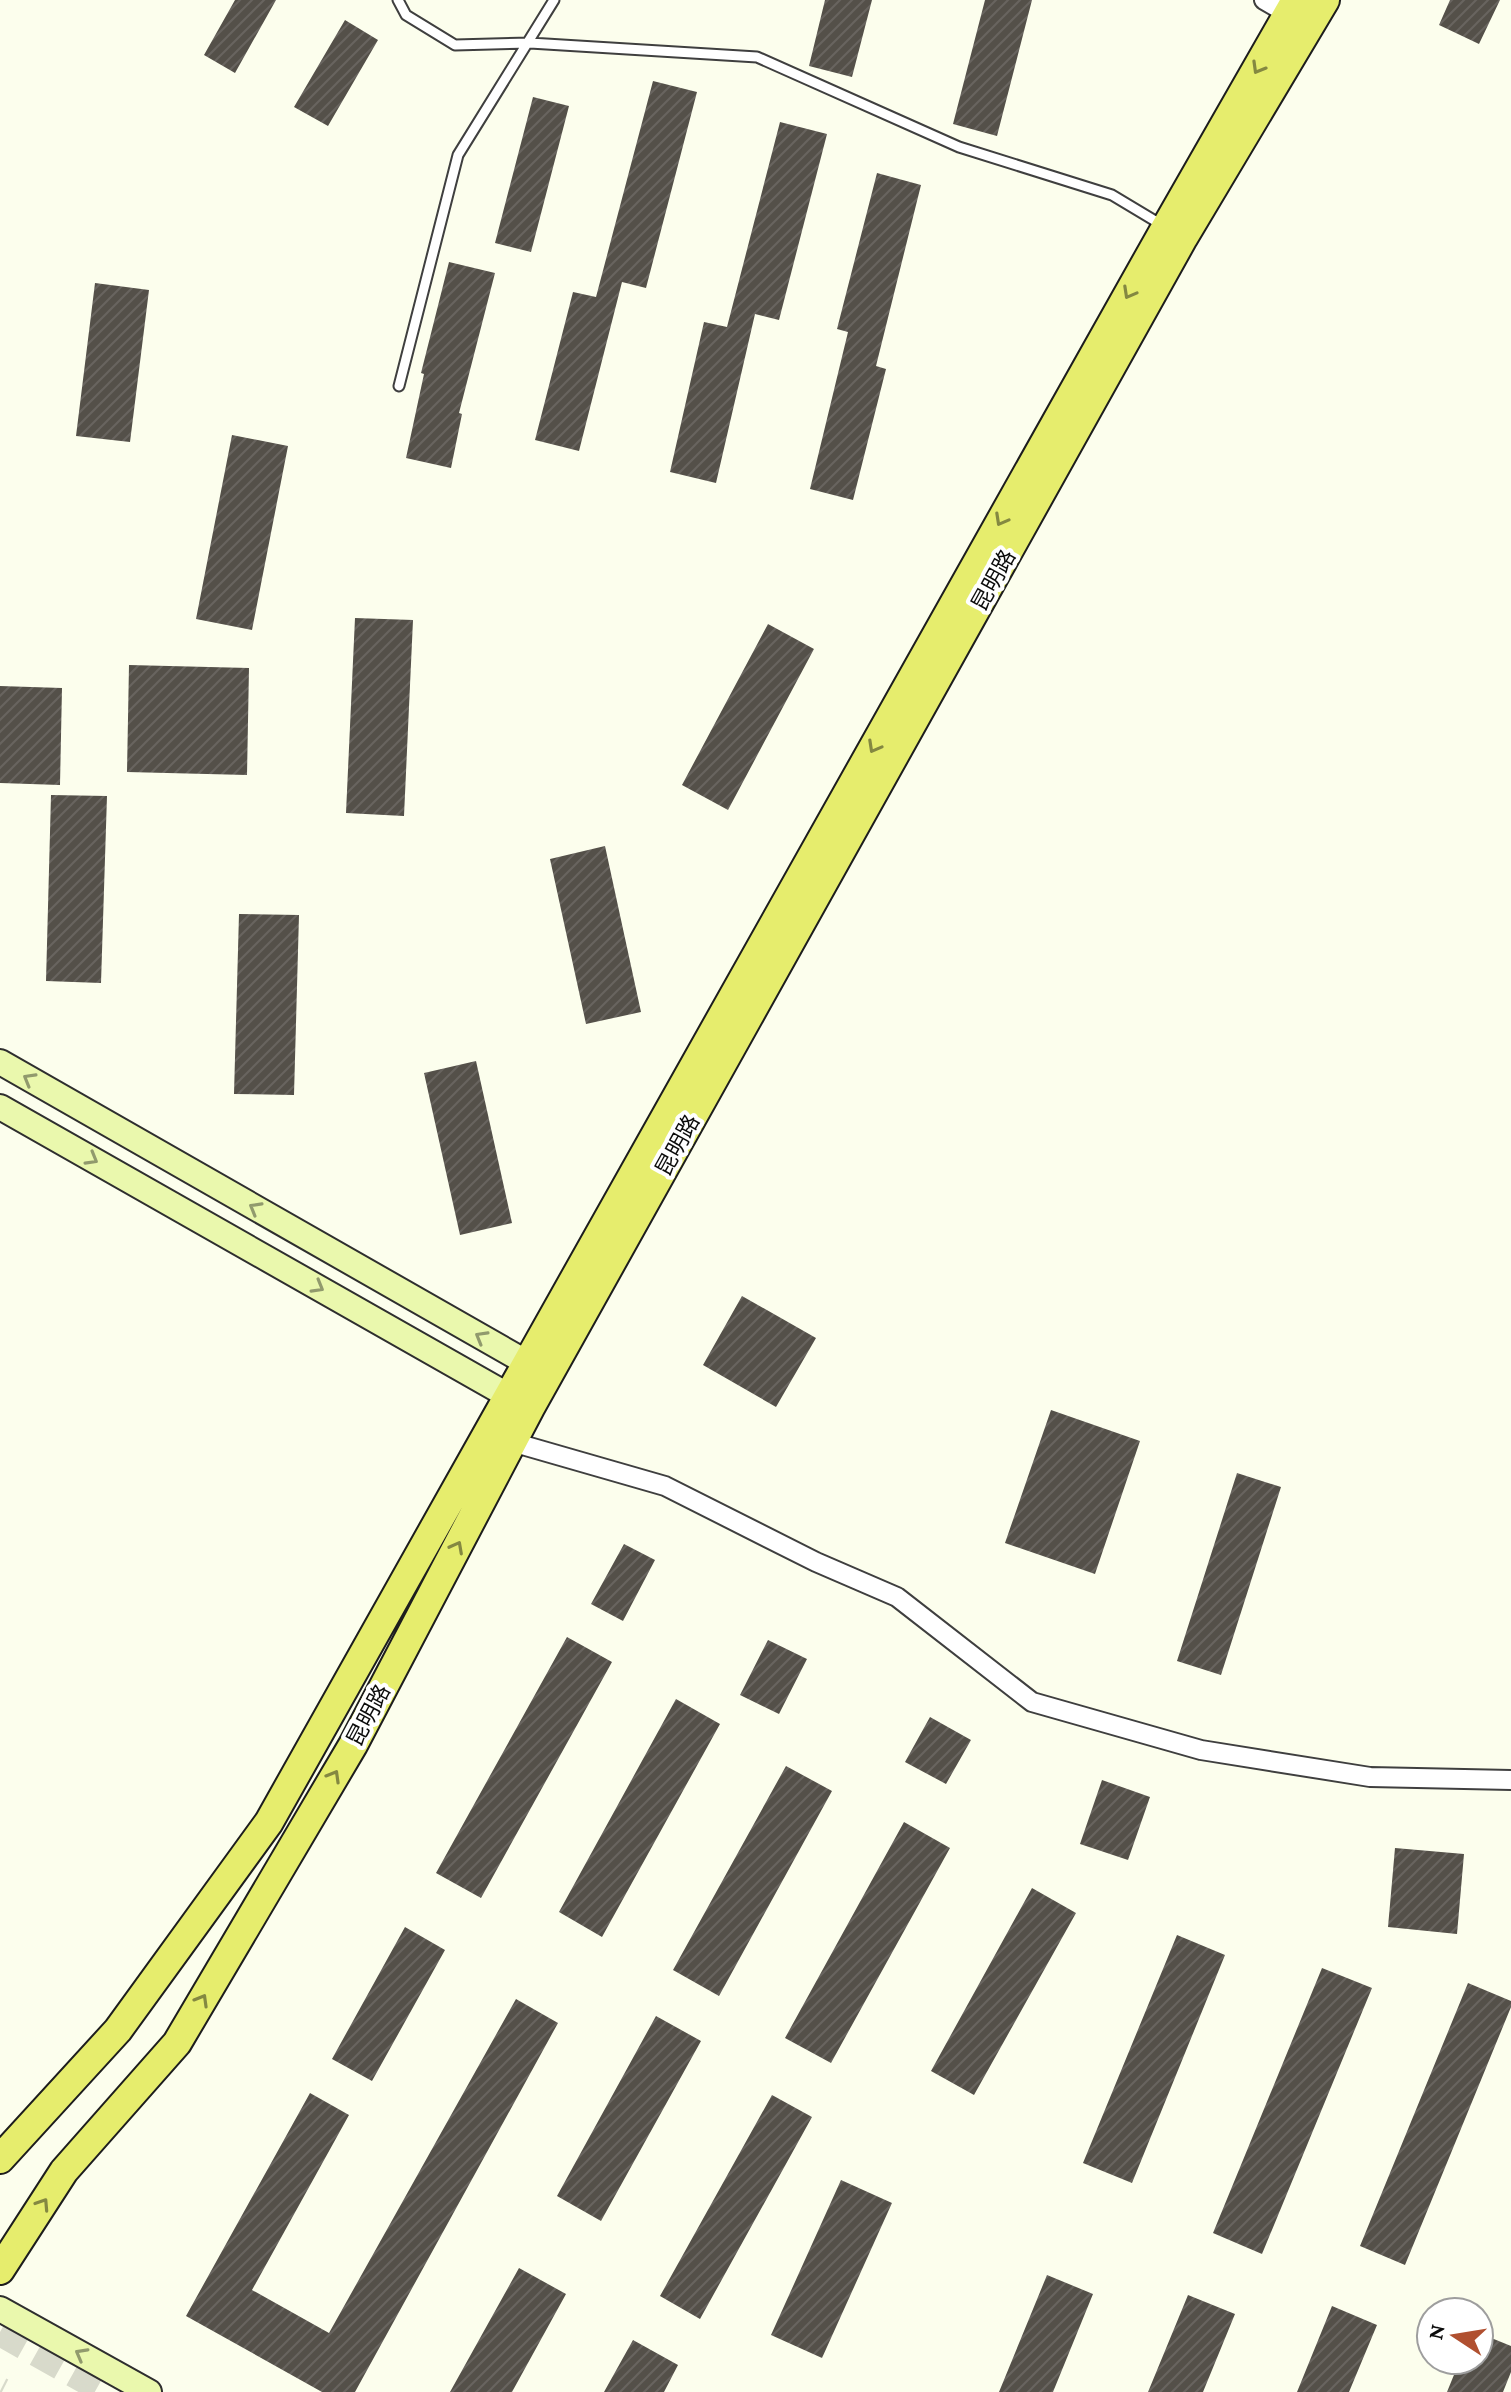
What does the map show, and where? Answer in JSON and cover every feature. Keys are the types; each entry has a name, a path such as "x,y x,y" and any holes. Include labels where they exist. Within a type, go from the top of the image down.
{"main road":[{"name":"昆明路","path":"0,2159 118,2030 269,1822 502,1435 1298,13 1325,0"},
{"path":"0,1062 538,1369"},
{"path":"0,1107 520,1402"},
{"name":"昆明路","path":"0,2270 64,2171 177,2043 353,1745 502,1435"},
{"path":"0,2309 149,2392"}],"street":[{"path":"1264,0 1298,13"},
{"path":"502,1435 665,1486 816,1562 897,1597 1032,1702 1201,1750 1370,1777 1511,1780"}],"lane":[{"path":"398,0 406,15 455,45 530,43 757,57 959,147 1112,195 1175,233"},
{"path":"399,386 458,155 554,0"}],"building":[{"path":"235,0 276,0 235,73 204,55"},
{"path":"825,0 872,0 852,77 809,66"},
{"path":"985,0 1032,0 997,136 953,124"},
{"path":"1450,0 1500,0 1479,44 1439,25"},
{"path":"345,20 378,40 328,126 294,107"},
{"path":"653,81 697,92 646,288 622,282 579,451 535,440 573,292 596,297"},
{"path":"533,97 569,106 531,252 495,243"},
{"path":"780,122 827,134 779,320 755,314 716,483 670,472 704,322 727,327"},
{"path":"877,173 921,185 876,366 886,369 853,500 810,489 848,332 837,329"},
{"path":"449,262 495,273 459,413 462,414 451,468 406,458 424,374 421,373"},
{"path":"95,283 149,290 130,442 76,436"},
{"path":"232,435 288,446 252,630 196,619"},
{"path":"355,618 413,620 404,816 346,813"},
{"path":"768,624 814,649 728,810 682,785"},
{"path":"129,665 249,668 247,775 127,772"},
{"path":"0,686 62,688 60,785 0,783"},
{"path":"51,795 107,796 101,983 46,981"},
{"path":"605,846 641,1012 586,1024 550,859"},
{"path":"239,914 299,915 294,1095 234,1094"},
{"path":"476,1061 512,1223 460,1235 424,1073"},
{"path":"742,1296 816,1338 776,1407 703,1365"},
{"path":"1051,1410 1140,1441 1095,1574 1005,1543"},
{"path":"1237,1473 1281,1487 1221,1675 1177,1661"},
{"path":"624,1544 655,1560 623,1621 591,1604"},
{"path":"567,1637 612,1662 481,1898 436,1873"},
{"path":"768,1640 807,1659 779,1714 740,1695"},
{"path":"676,1699 720,1724 602,1937 559,1912"},
{"path":"930,1717 971,1740 946,1784 905,1762"},
{"path":"786,1766 832,1791 719,1996 673,1970"},
{"path":"1102,1780 1150,1797 1128,1860 1080,1844"},
{"path":"904,1822 950,1848 831,2063 785,2038"},
{"path":"1395,1848 1464,1854 1457,1934 1388,1927"},
{"path":"1032,1888 1076,1913 974,2095 931,2071"},
{"path":"405,1927 445,1950 372,2081 332,2059"},
{"path":"1177,1935 1225,1955 1132,2183 1083,2163"},
{"path":"1322,1968 1372,1988 1262,2254 1213,2233"},
{"path":"1468,1983 1511,2001 1511,2007 1405,2265 1360,2246"},
{"path":"516,1999 558,2023 355,2392 322,2392 186,2316 310,2093 349,2115 252,2290 329,2333"},
{"path":"656,2016 701,2041 601,2221 557,2196"},
{"path":"772,2095 812,2117 700,2319 660,2296"},
{"path":"841,2180 892,2203 822,2358 771,2335"},
{"path":"519,2268 566,2294 512,2392 450,2392"},
{"path":"1047,2275 1093,2294 1053,2392 999,2392"},
{"path":"1188,2295 1235,2314 1203,2392 1148,2392"},
{"path":"1332,2306 1377,2325 1349,2392 1297,2392"},
{"path":"633,2340 678,2365 664,2392 604,2392"},
{"path":"1495,2340 1511,2346 1511,2372 1503,2392 1447,2392 1454,2376 1495,2376"}],"tunnel":[{"path":"0,2332 107,2392"}]}
